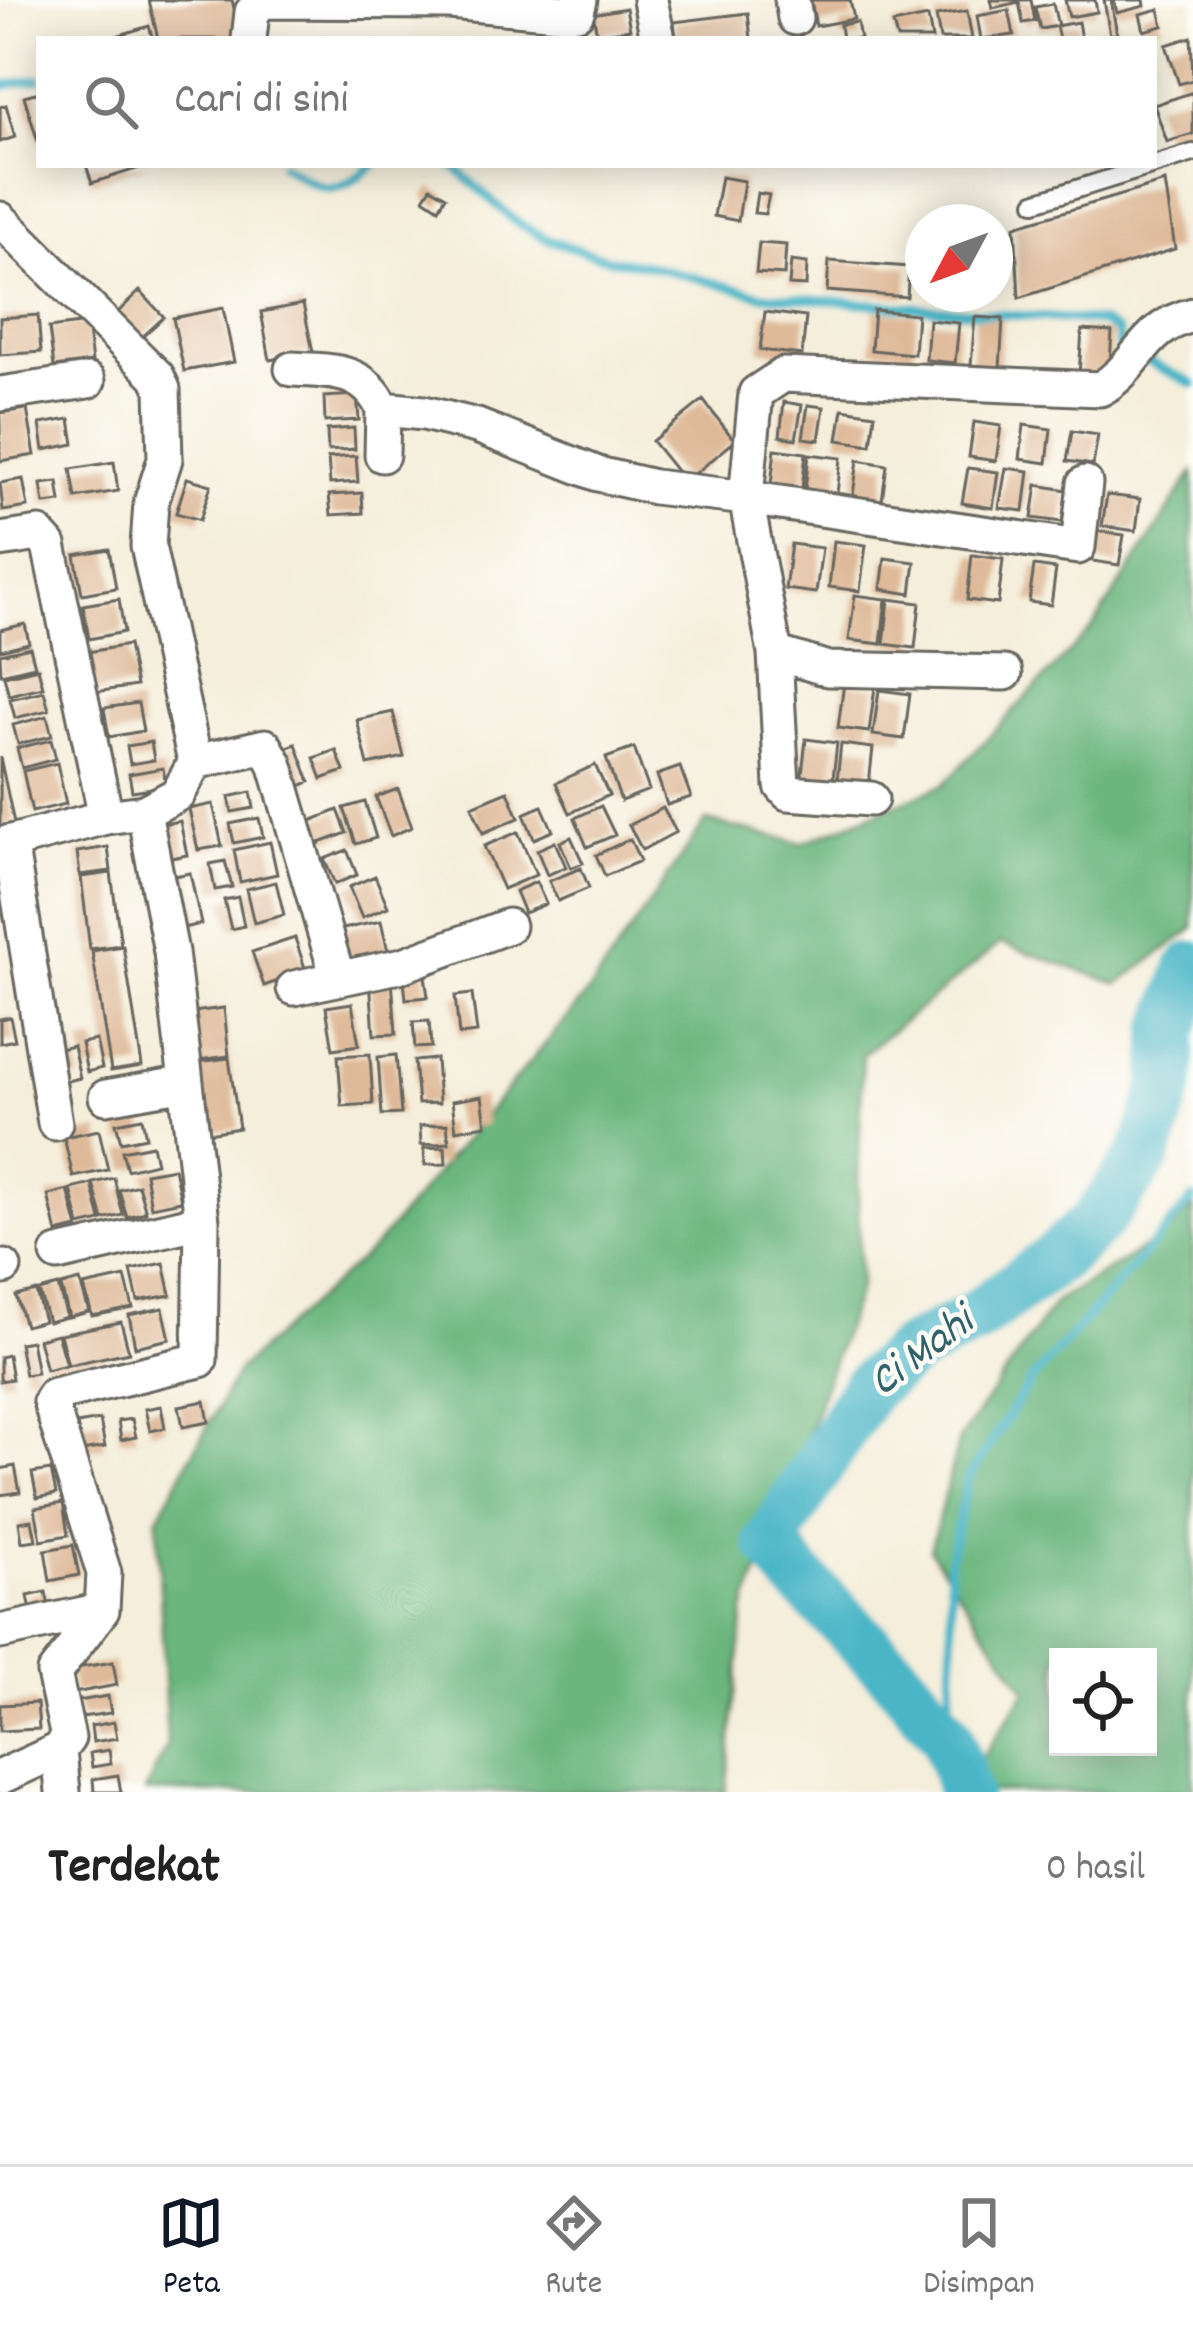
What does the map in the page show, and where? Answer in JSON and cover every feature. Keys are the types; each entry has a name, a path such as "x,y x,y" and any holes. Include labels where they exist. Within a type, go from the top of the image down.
{"street":[{"path":"249,36 252,12 262,1 450,2 568,13 577,12 580,0"},
{"path":"650,0 657,36"},
{"path":"0,219 158,376 164,389 165,459 151,503 150,570 195,762 178,794 144,812 5,843 55,1123"},
{"path":"872,799 784,790 775,653 746,497 757,393 783,375 1100,389 1121,373 1158,328 1193,315"},
{"path":"292,369 357,376 376,394 383,410 382,455"},
{"path":"0,394 88,381"},
{"path":"383,410 424,413 477,426 598,474 654,487 1078,547 1084,483"},
{"path":"0,541 39,534 49,545 106,817"},
{"path":"775,653 829,668 1005,673"},
{"path":"195,762 258,746 271,752 338,978"},
{"path":"0,1777 59,1750 68,1738 55,1673 102,1610 104,1573 50,1401 54,1395 200,1360 202,1221 172,952 144,812"},
{"path":"294,988 403,965 508,926"},
{"path":"106,1097 186,1083"},
{"path":"58,1254 202,1221"},
{"path":"0,1632 102,1610"},
{"path":"59,1750 63,1792"}],"lane":[{"path":"1157,164 1193,153"},
{"path":"1036,202 1144,168"}],"green space":[{"path":"1193,472 1193,929 1118,984 1001,943 863,1054 860,1286 744,1612 726,1792 145,1792 167,1744 157,1519 238,1370 376,1245 587,994 706,821 802,843 943,785 1093,627"},
{"path":"1193,1208 1193,1792 959,1792 1026,1691 930,1550 959,1440 1055,1302 1163,1236"}],"building":[{"path":"149,0 232,0 240,36 157,36"},
{"path":"811,0 850,0 854,19 816,26"},
{"path":"991,0 1031,0 1035,21 1023,23 1019,2 993,8"},
{"path":"1065,0 1095,0 1097,12 1069,17"},
{"path":"1104,0 1111,0 1117,34 1110,35"},
{"path":"1114,0 1144,0 1145,6 1117,13"},
{"path":"1053,4 1058,26 1040,29 1035,7"},
{"path":"626,8 630,29 597,34 593,14"},
{"path":"1159,9 1163,26 1144,31 1140,14"},
{"path":"1009,10 1014,35 980,36 977,16"},
{"path":"967,11 971,36 939,36 936,16"},
{"path":"748,13 751,36 676,36 674,22"},
{"path":"928,17 931,36 896,36 893,24"},
{"path":"857,22 859,36 842,36 840,25"},
{"path":"1078,22 1080,36 1058,36 1056,26"},
{"path":"149,26 152,36 116,36"},
{"path":"1191,37 1193,80 1179,84 1166,45"},
{"path":"1193,92 1193,134 1167,142 1157,104"},
{"path":"36,93 36,135 24,96"},
{"path":"6,105 15,137 0,142 0,107"},
{"path":"87,168 140,168 92,183"},
{"path":"721,177 744,181 738,221 714,216"},
{"path":"1165,182 1175,249 1019,298 1015,226"},
{"path":"431,187 446,196 439,208 424,198"},
{"path":"757,193 769,195 765,214 754,213"},
{"path":"759,243 786,245 784,275 756,273"},
{"path":"791,261 807,263 806,286 789,285"},
{"path":"829,261 905,267 905,297 827,291"},
{"path":"140,291 164,317 139,340 115,315"},
{"path":"303,304 313,352 270,360 261,312"},
{"path":"223,308 234,362 184,371 173,318"},
{"path":"874,310 917,314 914,354 871,350"},
{"path":"765,312 806,317 802,355 760,350"},
{"path":"38,315 41,352 0,355 0,318"},
{"path":"975,317 1003,319 1000,368 971,365"},
{"path":"929,320 959,323 955,363 926,360"},
{"path":"87,323 92,362 54,367 49,328"},
{"path":"1082,330 1112,332 1109,377 1079,375"},
{"path":"357,395 359,420 325,422 324,397"},
{"path":"703,400 735,441 685,482 652,441"},
{"path":"784,402 802,405 796,439 780,436"},
{"path":"808,405 824,407 819,440 803,438"},
{"path":"27,409 35,455 0,461 0,413"},
{"path":"843,409 875,414 871,445 838,440"},
{"path":"70,419 74,444 44,450 40,424"},
{"path":"974,422 1001,426 996,461 969,457"},
{"path":"1024,425 1051,429 1047,463 1020,459"},
{"path":"354,428 355,449 328,451 327,430"},
{"path":"1072,431 1098,435 1093,465 1067,461"},
{"path":"775,449 806,453 801,498 770,494"},
{"path":"809,454 841,458 836,503 804,499"},
{"path":"356,456 358,482 330,484 328,458"},
{"path":"858,460 887,465 881,507 852,502"},
{"path":"114,462 118,491 76,498 71,469"},
{"path":"968,468 998,472 993,508 962,503"},
{"path":"1006,468 1029,471 1024,511 999,508"},
{"path":"187,478 211,485 200,520 176,513"},
{"path":"23,479 28,507 3,511 0,483"},
{"path":"58,482 61,502 44,504 41,484"},
{"path":"1037,485 1067,490 1062,522 1032,518"},
{"path":"362,493 363,513 331,515 329,495"},
{"path":"1107,495 1140,499 1136,531 1102,526"},
{"path":"1090,530 1124,535 1119,565 1086,560"},
{"path":"834,541 866,545 860,591 829,587"},
{"path":"791,544 822,548 816,593 785,589"},
{"path":"109,549 116,588 82,594 75,555"},
{"path":"972,555 1003,559 998,604 967,600"},
{"path":"885,558 915,562 911,594 881,589"},
{"path":"1034,566 1056,569 1051,605 1029,602"},
{"path":"855,595 886,599 881,644 849,640"},
{"path":"119,599 124,632 89,639 83,605"},
{"path":"889,599 920,603 915,648 884,644"},
{"path":"25,624 29,643 0,650 0,630"},
{"path":"128,645 136,686 95,692 88,652"},
{"path":"30,647 35,666 1,674 0,654"},
{"path":"38,668 43,687 9,695 4,676"},
{"path":"844,683 875,687 869,732 838,728"},
{"path":"879,690 910,694 904,739 873,735"},
{"path":"44,691 49,710 15,718 10,699"},
{"path":"138,703 143,731 109,737 104,708"},
{"path":"393,712 404,757 368,765 357,720"},
{"path":"47,716 52,736 18,744 13,725"},
{"path":"806,739 837,743 832,788 801,784"},
{"path":"51,740 56,759 22,768 17,748"},
{"path":"151,742 154,760 130,764 127,746"},
{"path":"296,744 310,782 290,790 276,751"},
{"path":"841,744 873,748 868,793 836,790"},
{"path":"634,748 649,790 621,801 606,758"},
{"path":"336,750 344,771 322,779 314,758"},
{"path":"0,757 14,823 0,826"},
{"path":"57,763 66,804 32,812 23,771"},
{"path":"595,765 609,795 570,813 556,783"},
{"path":"680,767 691,797 667,805 657,775"},
{"path":"163,768 166,786 132,791 129,774"},
{"path":"398,789 412,827 391,836 376,797"},
{"path":"508,791 519,818 483,833 472,806"},
{"path":"251,792 254,808 232,812 229,797"},
{"path":"365,802 376,838 356,844 344,808"},
{"path":"213,804 222,846 198,850 189,809"},
{"path":"542,806 553,831 534,839 524,814"},
{"path":"601,806 615,835 587,847 575,818"},
{"path":"663,808 676,832 642,850 629,825"},
{"path":"338,810 347,833 312,846 303,824"},
{"path":"259,818 263,837 234,843 230,824"},
{"path":"180,821 187,855 166,859 159,825"},
{"path":"518,832 536,875 503,889 484,846"},
{"path":"571,837 583,863 571,868 560,842"},
{"path":"630,839 640,861 605,876 596,855"},
{"path":"270,842 277,874 240,882 234,850"},
{"path":"555,842 566,867 547,875 537,850"},
{"path":"108,847 111,871 80,875 77,852"},
{"path":"347,850 357,875 335,884 324,859"},
{"path":"225,861 232,887 215,890 210,864"},
{"path":"581,868 589,888 558,901 549,881"},
{"path":"111,873 121,945 90,949 81,877"},
{"path":"190,873 201,924 174,930 164,878"},
{"path":"375,876 388,907 362,918 349,887"},
{"path":"276,882 284,915 254,923 246,889"},
{"path":"536,882 546,904 524,913 515,891"},
{"path":"238,897 244,926 231,929 224,900"},
{"path":"381,921 389,955 345,964 338,930"},
{"path":"295,938 306,971 264,986 252,952"},
{"path":"123,946 142,1066 111,1071 92,951"},
{"path":"424,969 428,997 406,999 403,971"},
{"path":"392,979 396,1034 374,1035 370,980"},
{"path":"472,994 477,1033 459,1035 455,996"},
{"path":"352,1003 359,1045 333,1049 326,1007"},
{"path":"224,1008 229,1056 199,1060 193,1012"},
{"path":"10,1017 15,1040 0,1043 0,1019"},
{"path":"429,1021 431,1047 415,1048 413,1022"},
{"path":"96,1040 102,1068 87,1072 81,1043"},
{"path":"73,1046 80,1078 58,1083 51,1051"},
{"path":"370,1054 373,1104 342,1106 338,1056"},
{"path":"396,1055 401,1114 382,1115 378,1057"},
{"path":"229,1058 239,1128 208,1133 198,1062"},
{"path":"436,1059 439,1103 418,1104 414,1061"},
{"path":"482,1096 486,1125 456,1130 452,1101"},
{"path":"142,1118 146,1137 121,1142 116,1123"},
{"path":"447,1124 449,1143 421,1145 420,1126"},
{"path":"99,1130 108,1170 73,1177 64,1137"},
{"path":"152,1145 156,1163 127,1170 122,1151"},
{"path":"445,1147 446,1164 425,1165 424,1148"},
{"path":"174,1168 181,1201 151,1207 145,1173"},
{"path":"114,1178 123,1215 103,1220 93,1183"},
{"path":"92,1184 101,1221 80,1226 71,1189"},
{"path":"138,1185 146,1212 127,1217 119,1190"},
{"path":"68,1190 78,1228 57,1233 48,1195"},
{"path":"164,1263 171,1295 138,1301 131,1270"},
{"path":"125,1277 133,1308 92,1316 84,1286"},
{"path":"80,1281 89,1312 69,1317 61,1286"},
{"path":"58,1286 67,1317 48,1322 39,1291"},
{"path":"36,1291 44,1321 25,1326 16,1296"},
{"path":"163,1308 170,1339 135,1347 129,1315"},
{"path":"121,1322 129,1352 68,1365 60,1334"},
{"path":"57,1334 66,1365 46,1370 38,1339"},
{"path":"31,1341 37,1373 25,1375 19,1343"},
{"path":"8,1355 12,1379 0,1381 0,1357"},
{"path":"205,1401 209,1422 183,1427 179,1406"},
{"path":"161,1406 165,1428 150,1431 145,1409"},
{"path":"132,1419 136,1437 121,1440 118,1421"},
{"path":"100,1420 105,1447 82,1451 77,1424"},
{"path":"15,1466 20,1492 0,1495 0,1469"},
{"path":"51,1470 56,1494 37,1498 32,1473"},
{"path":"63,1503 68,1535 41,1540 35,1508"},
{"path":"32,1520 36,1540 22,1542 19,1522"},
{"path":"73,1545 79,1575 50,1581 45,1550"},
{"path":"46,1592 51,1617 33,1621 28,1596"},
{"path":"113,1662 117,1685 74,1693 70,1669"},
{"path":"108,1696 111,1713 81,1717 78,1701"},
{"path":"37,1703 39,1729 0,1731 0,1705"},
{"path":"114,1722 117,1738 93,1742 91,1726"},
{"path":"109,1750 111,1764 92,1767 90,1753"},
{"path":"118,1775 121,1792 94,1792 93,1779"}],"waterway":[{"path":"0,86 36,80"},
{"path":"287,168 329,188 348,183 370,168"},
{"path":"455,168 516,222 549,240 611,260 761,295 1101,322 1118,332 1119,347 1193,384"},
{"name":"Ci Mahi","path":"964,1792 947,1736 897,1676 795,1574 771,1541 867,1388 911,1351 972,1320 1057,1258 1097,1221 1145,1155 1167,1086 1170,1032 1193,968"},
{"path":"947,1736 953,1654 949,1562 968,1479 1030,1382 1193,1199"}]}
